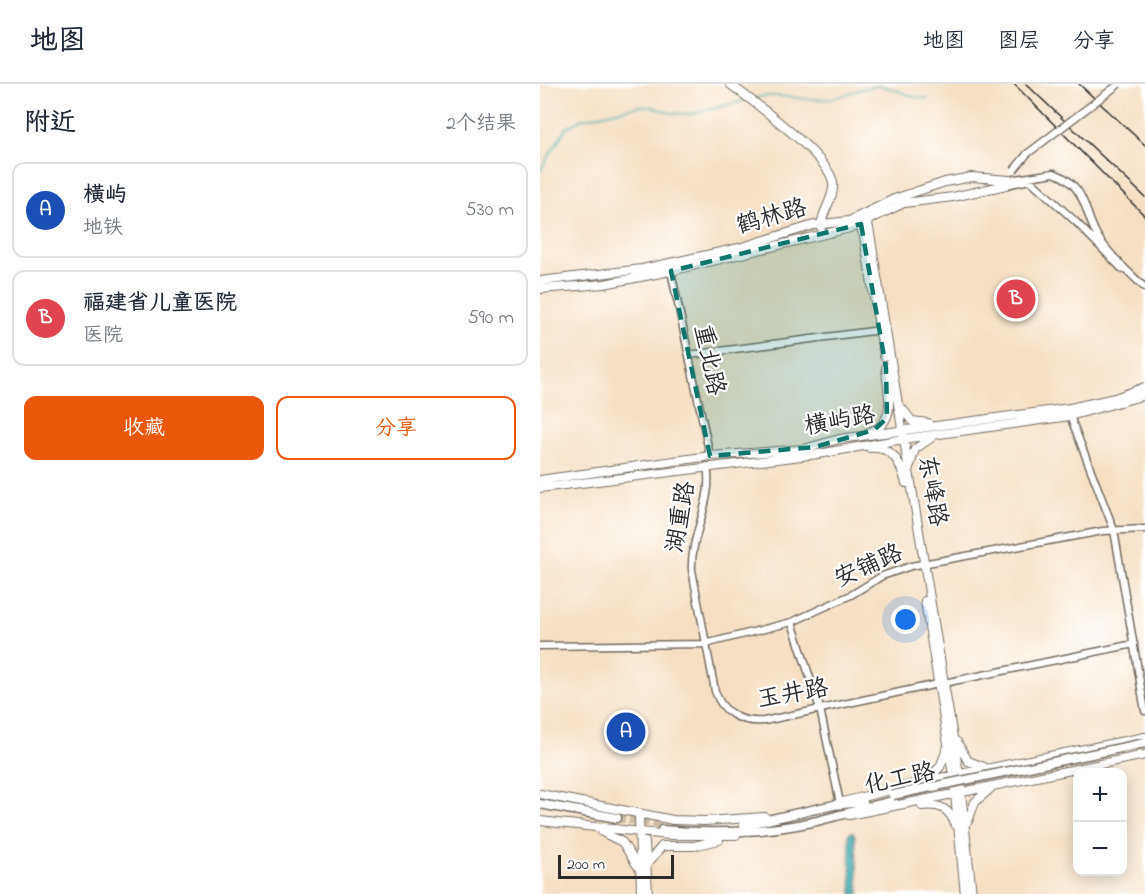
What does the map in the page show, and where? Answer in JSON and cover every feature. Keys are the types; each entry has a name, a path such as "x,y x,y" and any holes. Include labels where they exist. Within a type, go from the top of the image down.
{"highway":[{"name":"化工路","path":"661,830 734,826 837,804 895,801 1145,743"},
{"name":"化工路","path":"661,830 709,832 777,827 1145,749"},
{"path":"540,804 617,821 540,810"}],"main road":[{"path":"730,84 741,89 798,134 835,173 837,188 824,223 826,232"},
{"name":"鹤林路","path":"540,281 642,269 739,248 824,223 862,220 901,196 945,182 972,177 1008,182"},
{"name":"鹤林路","path":"540,289 604,284 671,271 826,232 904,203 953,197 1008,182"},
{"name":"东峰路","path":"862,220 886,368 912,496 921,564"},
{"name":"东峰路","path":"862,220 896,397 906,483 941,683 948,745 956,774"},
{"path":"839,439 874,430 885,422 890,410 886,368"},
{"name":"横屿路","path":"540,488 842,450 900,435 963,423 1077,407 1145,387"},
{"name":"横屿路","path":"540,480 710,456 804,449 839,439 946,433 1070,416 1145,395"},
{"path":"896,397 903,413 914,422 963,423"},
{"path":"912,496 914,489 910,461 914,452 924,441 946,433"},
{"path":"842,450 876,448 887,450 899,462 906,483"},
{"name":"东峰路","path":"941,683 951,727 956,774"},
{"path":"951,727 958,747 968,761 980,767 1000,766"},
{"path":"837,804 956,774 1145,737"},
{"path":"925,781 940,768 948,745"},
{"path":"895,801 958,794 1145,755"},
{"path":"956,774 972,894"},
{"path":"968,858 969,812 977,799 994,787"},
{"name":"化工路","path":"540,794 641,814 705,821 776,816"},
{"path":"958,794 965,894"},
{"path":"895,801 940,806 951,816 959,834"},
{"path":"641,814 648,894"},
{"path":"540,821 642,832 661,830 736,836"},
{"path":"641,894 644,867 662,846 703,845 777,827"},
{"path":"592,828 622,842 644,867"},
{"path":"661,830 685,845"}],"street":[{"path":"1008,182 1027,154 1119,84"},
{"path":"1008,182 1054,173 1061,177 1084,198 1099,240 1145,288"},
{"path":"1008,182 1030,180 1075,221 1145,293"},
{"name":"重北路","path":"671,271 710,456"},
{"path":"689,355 880,330"},
{"path":"1070,416 1114,530 1145,711"},
{"name":"湖重路","path":"705,644 691,567 709,486 707,466"},
{"name":"安铺路","path":"540,646 705,644 792,622 856,592 886,574 921,564 1114,530 1145,529"},
{"path":"792,622 820,709 837,804"},
{"name":"玉井路","path":"705,644 716,695 722,706 731,714 754,722 1134,644"}],"highlighted area":[{"path":"861,224 886,368 887,418 874,430 815,447 710,456 671,271"}],"water":[{"path":"853,832 859,894 852,894 849,833"}],"waterway":[{"path":"754,98 773,96 828,99 878,86 915,97 928,98"},
{"path":"540,171 566,128 582,119 639,106 652,107 671,113 692,114 746,100"}],"tunnel":[{"path":"617,818 663,825"}],"railway":[{"path":"1014,84 1145,216"},
{"path":"1026,84 1145,197"},
{"path":"1079,84 1145,145"}],"place":[{"name":"福建省儿童医院","path":"1016,299"},
{"name":"横屿","path":"626,732"}]}
